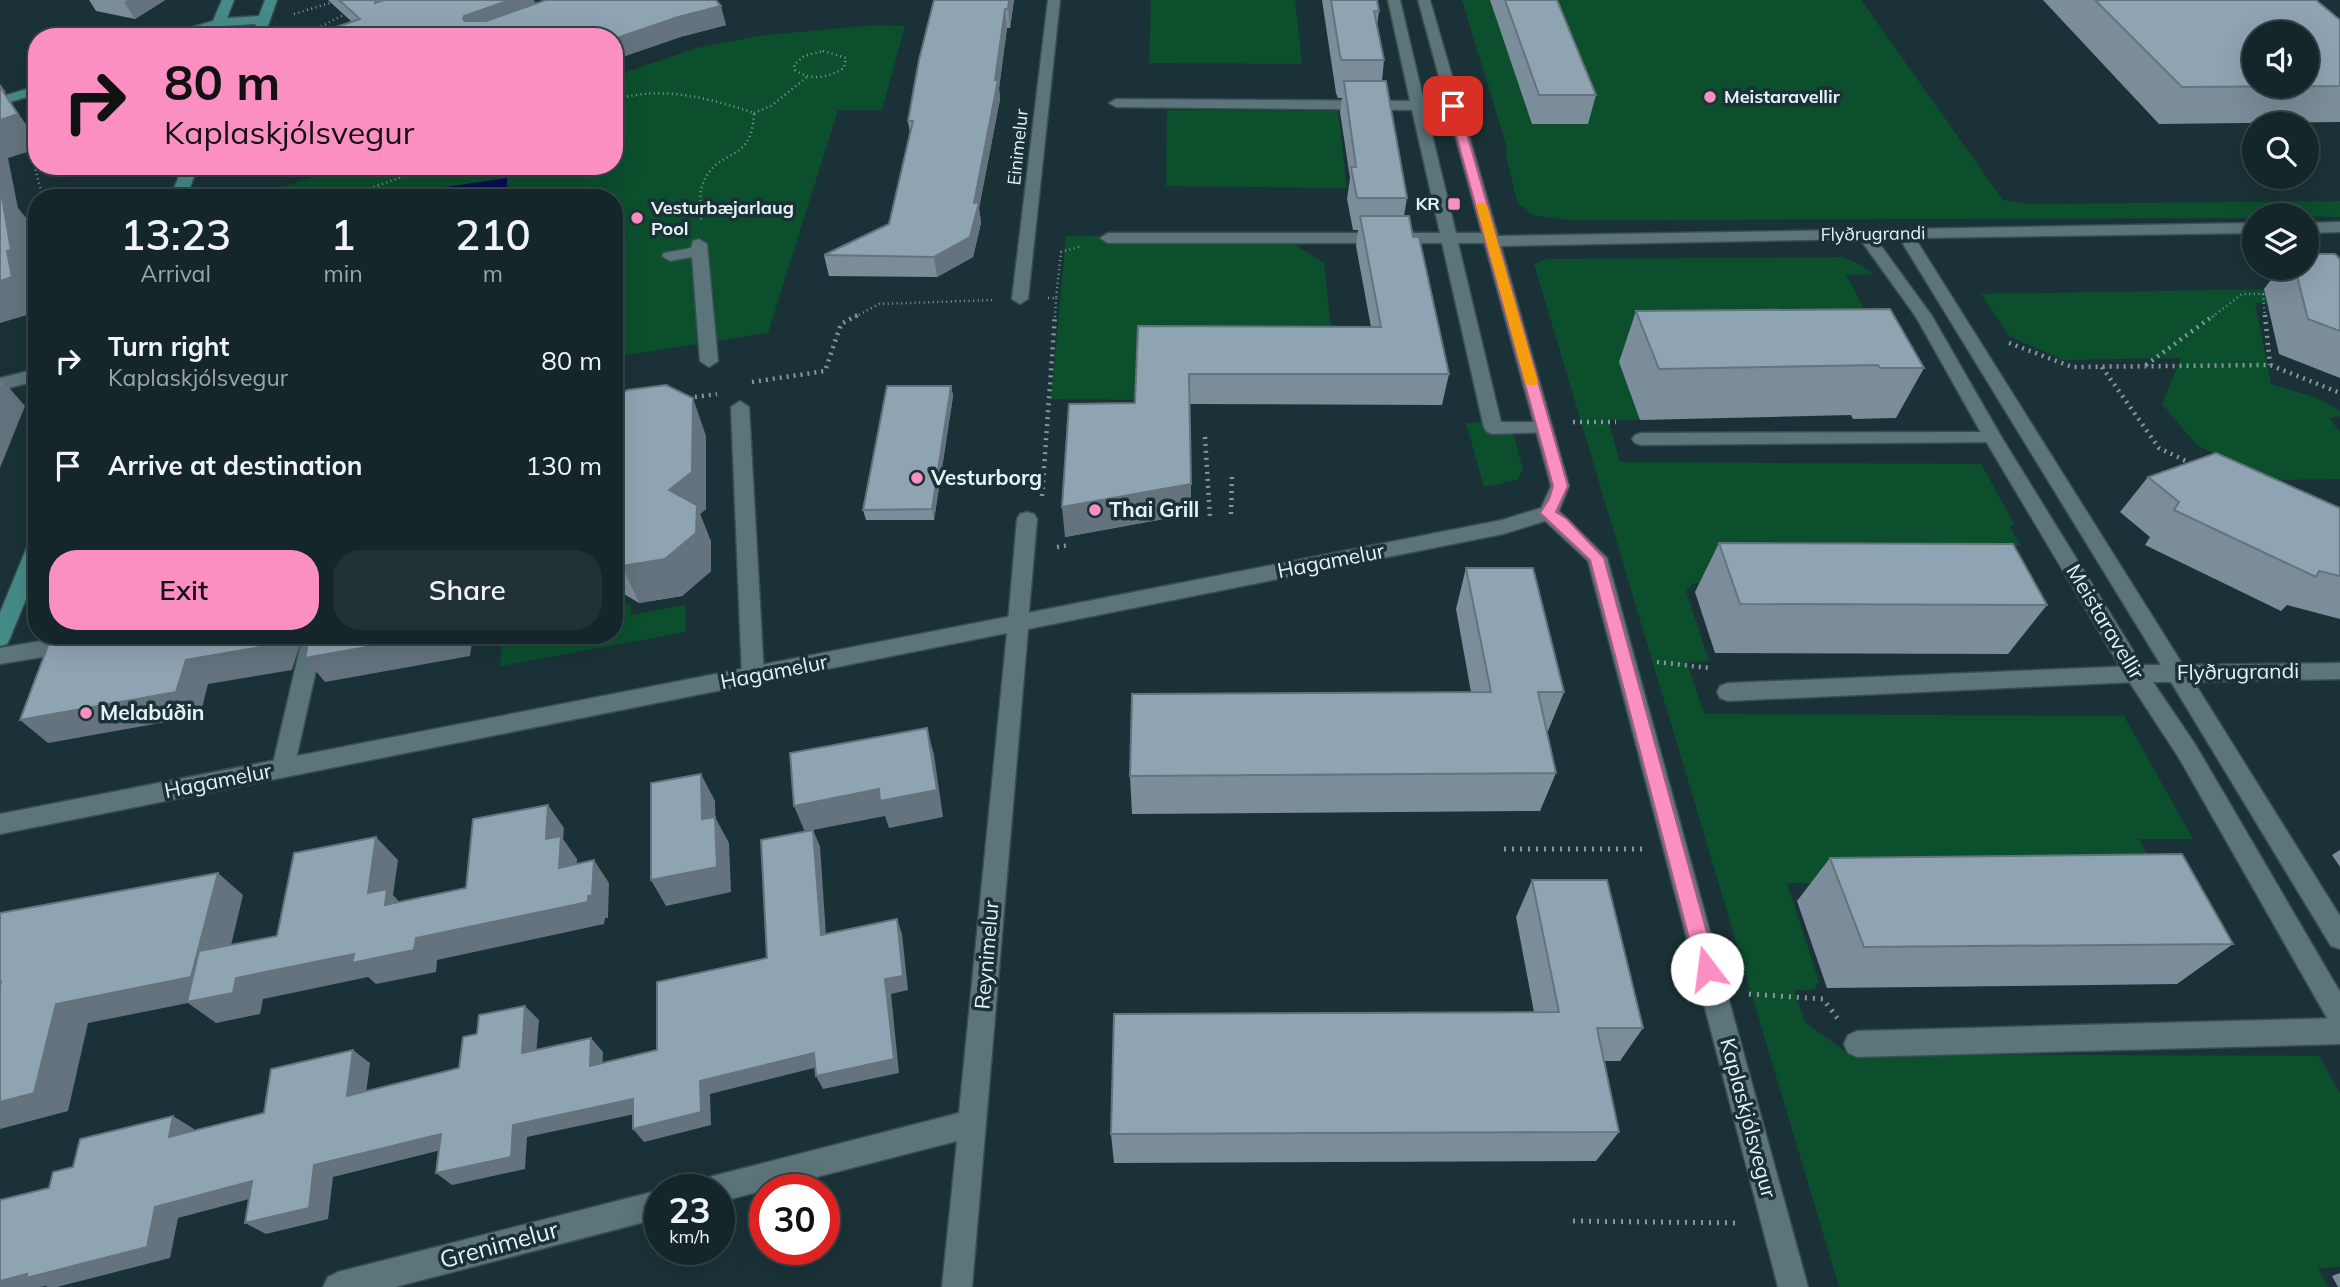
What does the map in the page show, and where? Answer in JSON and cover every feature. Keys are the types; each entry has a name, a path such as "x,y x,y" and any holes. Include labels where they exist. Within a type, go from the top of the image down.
{"street":[{"path":"220,28 228,0"},
{"path":"261,28 271,0"},
{"name":"Einimelur","path":"1020,299 1054,0"},
{"path":"1394,0 1493,428 1544,428"},
{"path":"1424,0 1560,486 1548,513"},
{"path":"229,28 264,21"},
{"path":"2,96 28,82"},
{"path":"2,96 28,92"},
{"path":"2,96 14,115"},
{"path":"1116,103 1453,106"},
{"path":"2319,228 2340,227"},
{"name":"Flyðrugrandi","path":"1108,238 1700,240 1863,233 2242,228"},
{"name":"Meistaravellir","path":"1863,233 1924,316 1993,438 2136,674 2187,751 2340,1016"},
{"name":"Meistaravellir","path":"1904,233 2340,938"},
{"path":"670,256 700,247 709,361"},
{"path":"0,384 28,378"},
{"path":"740,407 753,676"},
{"path":"1641,439 1993,438"},
{"name":"Hagamelur","path":"0,824 1503,527 1548,513"},
{"name":"Kaplaskjólsvegur","path":"1548,513 1562,523 1597,558 1793,1287"},
{"name":"Reynimelur","path":"957,1287 1027,519"},
{"path":"0,638 28,569"},
{"path":"0,656 71,644"},
{"path":"284,768 312,644"},
{"name":"Flyðrugrandi","path":"1728,692 2136,674 2340,671"},
{"path":"1857,1044 2340,1031"},
{"path":"735,1184 972,1123"},
{"name":"Grenimelur","path":"338,1287 644,1208"}],"path":[{"path":"286,17 340,0"},
{"path":"319,28 355,10"},
{"path":"623,98 643,92 672,92 729,104 754,113 771,106 808,77 837,73 844,68 846,58 833,52 804,56 794,65 795,70 808,77"},
{"path":"700,247 703,200 701,191 704,179 744,148 755,132 754,113"},
{"path":"369,189 407,175"},
{"path":"1042,497 1061,252"},
{"path":"2145,366 2242,294 2274,294"},
{"path":"2263,294 2270,365"},
{"path":"825,370 841,324 878,304 1056,298"},
{"path":"1958,317 2004,341 2072,367 2270,365 2340,393"},
{"path":"2101,366 2159,448 2194,465"},
{"path":"1572,422 1620,422 1641,439"},
{"path":"1205,437 1210,518"},
{"path":"1231,474 1231,514"},
{"path":"1651,661 1709,667 1728,692"},
{"path":"1504,849 1675,849"},
{"path":"1741,994 1823,999 1857,1044"},
{"path":"1573,1221 1776,1223"}],"green space":[{"path":"1151,0 1295,0 1302,64 1149,63"},
{"name":"Meistaravellir","path":"1462,0 1861,0 2003,200 2029,204 2340,201 2340,217 2319,217 2319,203 2242,203 2242,218 1569,220 1532,215 1517,202 1505,150 1507,148"},
{"path":"874,25 905,26 882,110 838,110 768,333 623,356 623,189 277,189 319,175 623,175 623,73 697,48 758,36"},
{"path":"1167,110 1338,111 1347,188 1166,186"},
{"path":"1066,236 1284,238 1324,263 1333,346 1148,400 1051,399"},
{"path":"1842,257 1873,274 1846,275 1898,372 1900,389 1620,362 1640,420 1608,420 1620,462 1981,464 2015,525 2009,525 2021,546 1983,546 2002,584 1694,583 1686,591 1709,661 1687,662 1704,714 2124,716 2193,839 2139,839 2163,884 1787,883 1819,982 1814,990 1794,990 1805,1022 1849,1054 2319,1056 2340,1093 2340,1267 2318,1268 2328,1287 1839,1287 1534,264 1546,259"},
{"path":"2340,288 2326,306 2255,303 2271,384 2317,398 2340,411 2340,416 2329,418 2340,432 2340,479 2270,480 2197,445 2162,404 2181,358 2063,360 2009,336 1981,294"},
{"path":"1510,421 1523,470 1517,480 1484,487 1466,423"},
{"path":"623,602 631,604 631,615 685,605 686,632 623,644"},
{"path":"502,644 620,644 500,666"}],"shaded area":[{"path":"507,178 507,189 446,187"}],"building":[{"path":"339,0 376,0 375,3 384,0 510,0 464,16 465,21 486,21 546,0 716,0 721,6 623,36 623,28 333,28 360,19"},
{"path":"934,0 1009,0 1008,9 1005,9 995,80 998,80 974,203 979,202 970,237 934,257 824,255 889,224 913,121 908,121"},
{"path":"1331,0 1377,0 1379,11 1374,11 1384,60 1342,60"},
{"path":"1505,0 1557,0 1596,95 1539,95"},
{"path":"2095,0 2316,0 2340,20 2340,86 2319,86 2319,21 2242,21 2242,87 2182,87"},
{"path":"1344,81 1386,81 1407,198 1357,198 1351,167 1356,167"},
{"path":"0,87 18,114 0,120"},
{"path":"0,185 11,250 7,251 12,277 0,281"},
{"path":"1360,216 1409,216 1413,237 1419,237 1449,374 1189,374 1191,484 1062,507 1069,404 1135,403 1138,326 1381,327"},
{"path":"2319,254 2335,254 2340,259 2340,331 2308,319 2298,280 2319,280"},
{"path":"1890,309 1924,368 1880,368 1878,365 1659,369 1636,311"},
{"path":"666,385 693,398 692,472 669,490 697,505 696,533 665,559 623,566 623,393 627,390"},
{"path":"887,386 951,386 932,509 863,510"},
{"path":"2216,453 2340,508 2340,576 2319,571 2316,577 2174,510 2179,502 2148,477"},
{"path":"1719,543 2013,544 2047,605 1740,604"},
{"path":"1466,568 1533,568 1564,692 1538,692 1556,773 1130,776 1132,694 1491,692"},
{"path":"49,644 272,644 186,660 176,692 20,720"},
{"path":"308,644 384,644 305,658"},
{"path":"927,728 937,790 880,801 879,789 794,806 790,753"},
{"path":"701,774 702,819 715,817 717,867 651,880 651,783"},
{"path":"548,805 546,839 561,836 559,868 594,860 592,895 588,896 588,902 416,938 414,950 352,963 354,954 236,978 233,993 187,1002 199,951 277,936 294,853 376,837 368,893 387,889 385,905 466,888 473,819"},
{"path":"813,830 821,935 897,919 903,976 885,979 894,1059 816,1076 814,1053 700,1081 701,1112 633,1129 633,1099 513,1125 511,1157 436,1173 441,1134 314,1165 309,1208 245,1223 252,1181 155,1207 147,1247 26,1278 27,1274 0,1281 0,1200 49,1188 53,1172 73,1167 80,1139 173,1116 169,1137 264,1113 271,1069 353,1050 347,1096 459,1068 463,1037 477,1034 479,1015 525,1006 522,1053 591,1038 590,1066 657,1050 657,982 767,958 761,840"},
{"path":"2182,854 2233,944 1864,947 1830,858"},
{"path":"218,873 191,977 56,1004 34,1093 0,1102 0,913"},
{"path":"1532,880 1607,880 1643,1028 1597,1028 1619,1132 1111,1134 1114,1014 1559,1012"}],"slow traffic":[{"path":"1481,205 1531,382"}],"place":[{"name":"Meistaravellir","path":"1710,97"},
{"name":"KR","path":"1454,204"},
{"name":"Vesturbæjarlaug Pool","path":"637,218"},
{"name":"Vesturborg","path":"917,478"},
{"name":"Thai Grill","path":"1095,510"},
{"name":"Melabúðin","path":"86,713"}],"route":[{"path":"1453,106 1560,486 1548,513 1562,523 1597,558 1707,969"}]}
